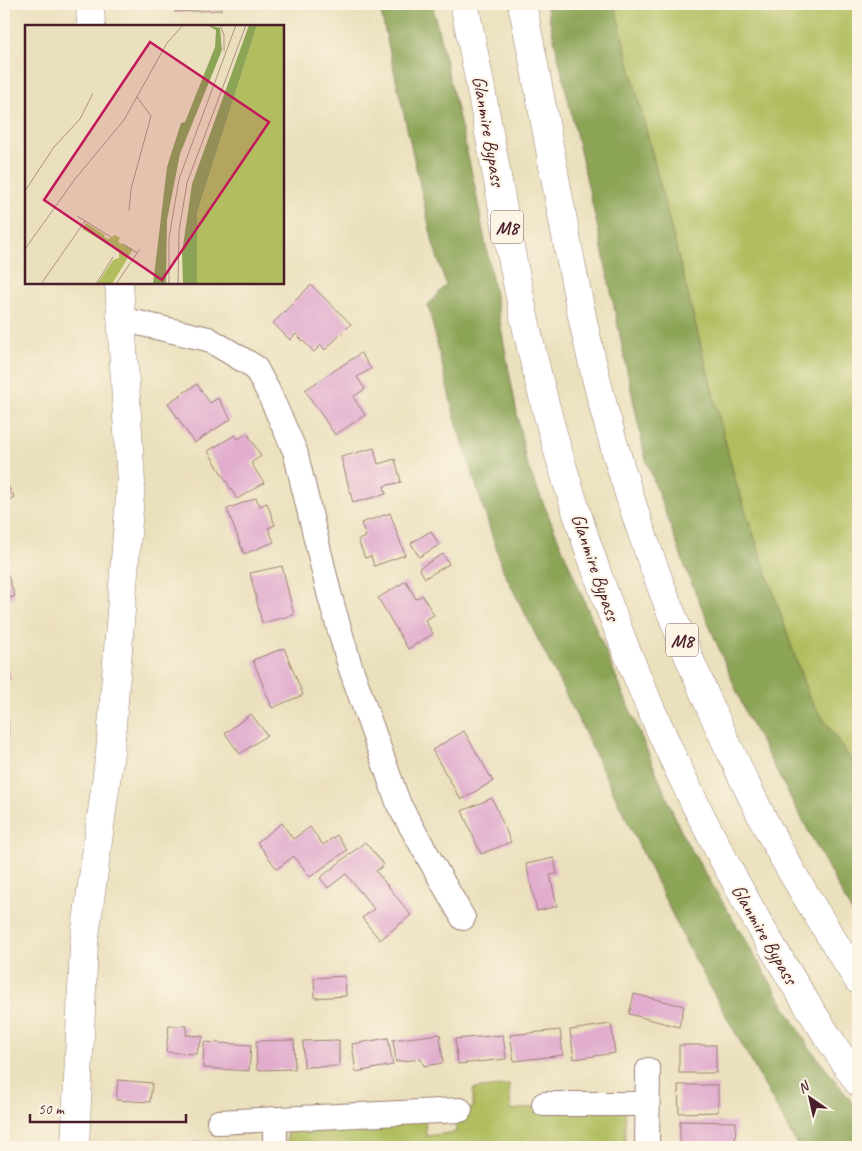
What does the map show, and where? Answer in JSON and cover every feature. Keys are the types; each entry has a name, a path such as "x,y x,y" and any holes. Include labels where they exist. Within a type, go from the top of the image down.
{"main road":[{"path":"90,4 91,25"},
{"name":"Glanmire Bypass","path":"464,4 539,380 580,521 628,658 657,725 721,856 756,922 802,998 858,1082"},
{"name":"M8","path":"522,4 573,274 597,380 624,476 658,581 697,676 760,811 782,853 858,980"},
{"path":"75,1147 84,944 110,752 130,483 119,284"}],"street":[{"path":"121,319 208,339 255,367 295,451 330,597 350,666 400,805 463,918"},
{"path":"647,1147 648,1070"},
{"path":"544,1104 647,1104"},
{"path":"219,1122 460,1110"},
{"path":"275,1119 276,1147"}],"green space":[{"path":"379,4 432,4 474,182 526,462 683,836 809,1047 858,1110 858,1147 798,1147 685,941 582,727 503,570 454,415 428,305 446,285 433,243"},
{"path":"546,4 614,4 735,480 809,698 858,770 858,924 747,716 687,572 645,457 598,229"},
{"path":"614,4 858,4 858,770 809,698 735,480"},
{"path":"509,1085 511,1110 611,1098 625,1110 625,1147 287,1147 287,1124 425,1118 426,1136 456,1132 456,1115 473,1108 473,1089"}],"building":[{"path":"174,4 221,4 221,10 175,12"},
{"path":"310,4 327,4 328,5 311,7"},
{"path":"311,285 351,324 325,350 321,345 314,352 296,334 290,340 273,323"},
{"path":"361,353 371,369 357,377 365,389 353,397 365,415 335,435 305,390"},
{"path":"197,384 210,403 218,398 231,419 194,443 168,403"},
{"path":"247,433 261,456 251,463 264,483 237,499 208,451 235,435 238,439"},
{"path":"374,448 378,464 395,459 401,482 384,486 386,494 353,503 341,457"},
{"path":"4,479 14,497 4,503"},
{"path":"256,498 260,506 267,503 275,525 268,528 274,542 244,554 227,509"},
{"path":"390,513 405,555 374,566 371,556 365,558 358,540 366,537 361,523"},
{"path":"431,531 439,545 419,557 411,543"},
{"path":"443,554 449,564 425,578 419,568"},
{"path":"4,565 15,596 4,600"},
{"path":"282,566 294,615 262,623 250,573"},
{"path":"406,581 416,599 422,595 434,615 425,620 433,634 408,649 378,598"},
{"path":"284,648 303,695 272,708 253,660"},
{"path":"4,663 11,679 4,682"},
{"path":"251,714 267,735 240,754 225,733"},
{"path":"4,721 8,721 8,759 4,759"},
{"path":"464,731 493,781 461,800 432,750"},
{"path":"492,798 511,842 481,854 462,811"},
{"path":"282,823 293,839 310,827 323,845 337,835 347,850 310,877 294,856 277,869 257,842"},
{"path":"365,842 384,865 376,871 411,915 380,940 362,918 374,909 346,874 328,888 320,878"},
{"path":"554,858 557,874 550,875 557,906 537,911 526,864"},
{"path":"345,976 346,996 315,998 314,978"},
{"path":"634,994 684,1006 679,1027 629,1014"},
{"path":"611,1024 615,1053 574,1059 570,1030"},
{"path":"169,1025 187,1026 186,1035 203,1036 196,1054 166,1052"},
{"path":"560,1030 563,1055 514,1061 510,1035"},
{"path":"440,1034 443,1063 424,1066 421,1059 396,1062 393,1040"},
{"path":"503,1035 506,1059 458,1064 455,1039"},
{"path":"388,1038 393,1065 356,1072 352,1044"},
{"path":"294,1040 295,1069 257,1070 256,1041"},
{"path":"339,1040 339,1066 304,1067 303,1041"},
{"path":"204,1042 251,1045 249,1071 203,1068"},
{"path":"679,1045 716,1045 716,1073 679,1073"},
{"path":"118,1080 152,1083 150,1102 116,1100"},
{"path":"4,1081 8,1096 4,1097"},
{"path":"678,1085 718,1085 718,1112 679,1113"},
{"path":"680,1121 736,1122 735,1147 680,1147"},
{"path":"192,1141 232,1141 232,1147 192,1147"}]}
